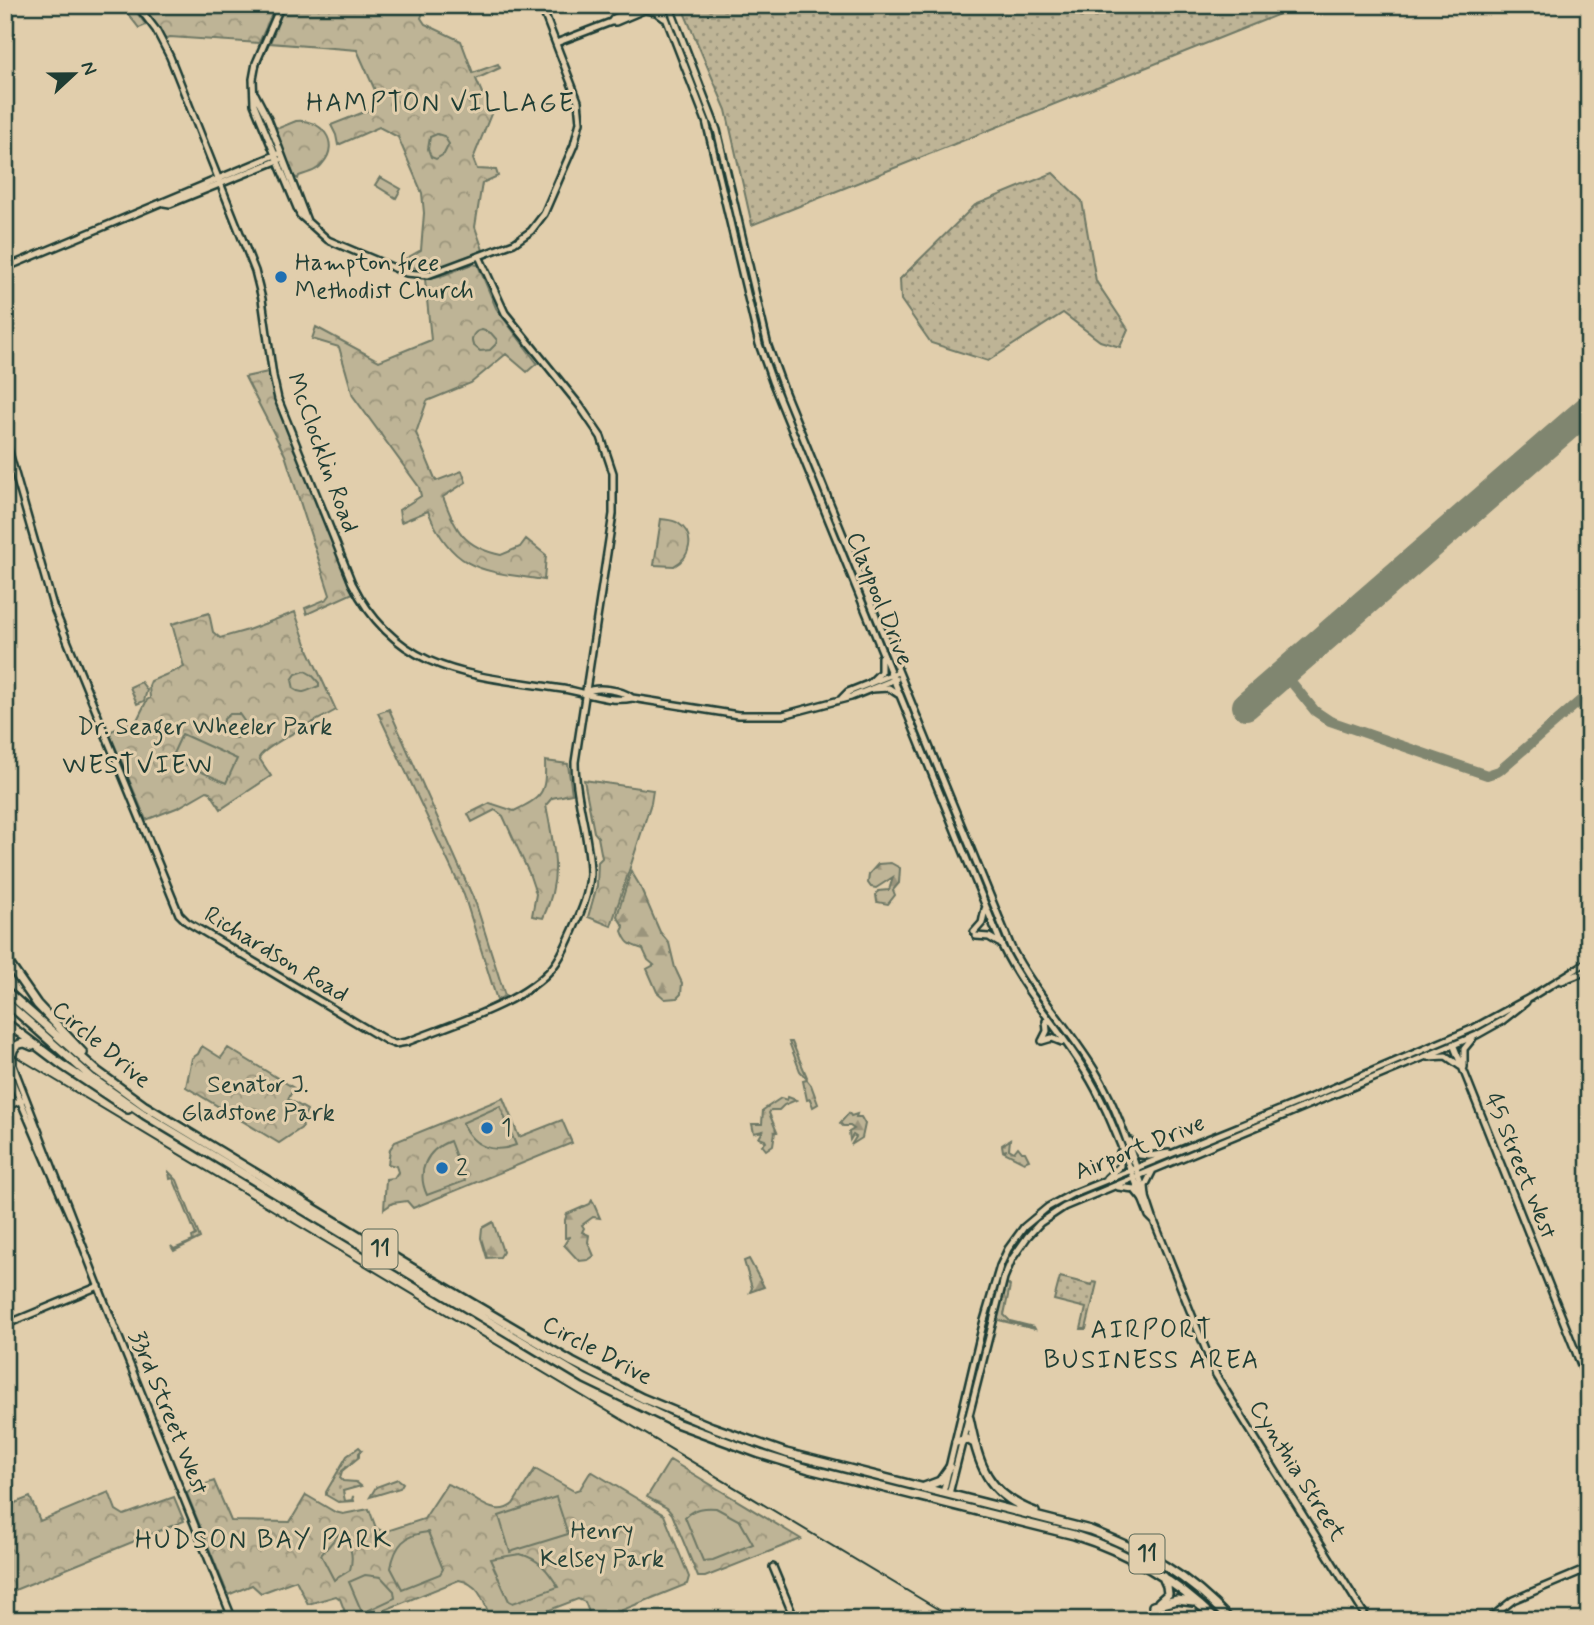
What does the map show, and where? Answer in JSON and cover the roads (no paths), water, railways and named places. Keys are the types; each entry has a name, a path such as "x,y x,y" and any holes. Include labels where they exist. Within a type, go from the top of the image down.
{"highway":[{"path":"5,958 37,1004 133,1098"},
{"name":"Circle Drive","path":"5,990 97,1071 133,1098 572,1362 642,1398 712,1427 776,1449 1090,1530 1149,1555 1197,1588 1230,1620"},
{"name":"Circle Drive","path":"5,1001 92,1078 145,1115 585,1378 677,1423 760,1454 1085,1539 1119,1552 1162,1576 1216,1620"},
{"path":"5,1022 62,1065 137,1115 145,1115"},
{"path":"8,1064 13,1049 24,1043 62,1065"},
{"path":"969,1418 982,1468 1000,1493 1022,1507 1072,1525"},
{"path":"959,1441 969,1439 975,1445"},
{"path":"915,1486 935,1484 944,1478 950,1467"},
{"path":"906,1493 946,1494 985,1509 989,1514"},
{"path":"1162,1576 1168,1594 1153,1606 1183,1599 1199,1604"}],"main road":[{"name":"McClocklin Road","path":"137,5 164,46 258,281 273,376 281,405 352,583 370,613 389,634 405,647 445,668 468,674 586,692 593,688 627,694 632,698 723,713 765,716 809,710 851,697 899,675"},
{"path":"281,5 256,63 253,79 255,94 261,102 300,215 328,240 406,273 433,274 514,243 538,225 578,133 578,101 541,5"},
{"path":"556,43 659,5"},
{"name":"Claypool Drive","path":"659,5 706,121 764,362 985,906 1016,973 1093,1085 1134,1169"},
{"name":"Claypool Drive","path":"669,5 717,130 761,320 776,369 1011,947 1030,981 1098,1076 1121,1126 1136,1177"},
{"path":"645,8 667,20"},
{"path":"5,268 164,203 170,204 278,157"},
{"path":"479,256 502,309 597,429 611,463 614,482 613,514 586,692"},
{"name":"Richardson Road","path":"5,438 52,606 179,914 187,922 391,1043 400,1044 517,998 544,977 562,954 582,911 589,884 588,852 575,774 586,692"},
{"path":"880,647 881,672 871,686 890,688 901,697"},
{"path":"985,906 983,920 975,934 990,937 1002,946"},
{"name":"Airport Drive","path":"946,1494 950,1467 969,1418 1004,1278 1017,1250 1047,1217 1073,1203 1421,1057 1531,997 1589,961"},
{"name":"Airport Drive","path":"1552,984 1589,970"},
{"name":"Airport Drive","path":"946,1494 990,1298 1008,1249 1024,1227 1041,1212 1065,1197 1101,1182 1451,1041 1477,1035 1502,1021 1531,997"},
{"path":"1042,1012 1048,1026 1042,1041 1056,1038 1067,1045"},
{"path":"1463,1071 1464,1049 1477,1035"},
{"name":"45 Street West","path":"1451,1041 1589,1385"},
{"name":"33rd Street West","path":"5,1045 19,1101 66,1210 72,1218"},
{"path":"1421,1057 1446,1056 1463,1071"},
{"name":"33rd Street West","path":"8,1064 26,1098 233,1620"},
{"path":"5,1107 26,1098"},
{"path":"1121,1126 1140,1155 1149,1156 1185,1149"},
{"path":"1101,1182 1120,1166 1121,1154 1115,1134"},
{"path":"1144,1198 1145,1186 1153,1170"},
{"name":"Cynthia Street","path":"1136,1177 1149,1216 1154,1221 1216,1375 1368,1620"},
{"path":"1105,1190 1129,1187 1144,1198"},
{"path":"5,1325 99,1286"},
{"path":"773,1567 794,1620"},
{"path":"1488,1620 1517,1598 1589,1568"}],"railway":[{"path":"5,1050 956,1620"}],"place":[{"name":"Hampton free Methodist Church","path":"281,277"},
{"name":"1","path":"487,1128"},
{"name":"2","path":"442,1168"}],"district":[{"name":"HAMPTON VILLAGE","path":"441,104"},
{"name":"WESTVIEW","path":"138,766"},
{"name":"AIRPORT BUSINESS AREA","path":"1152,1346"},
{"name":"HUDSON BAY PARK","path":"264,1541"}],"park label":[{"name":"Dr. Seager Wheeler Park","path":"205,727"},
{"name":"Senator J. Gladstone Park","path":"258,1099"},
{"name":"Henry Kelsey Park","path":"602,1545"}]}
